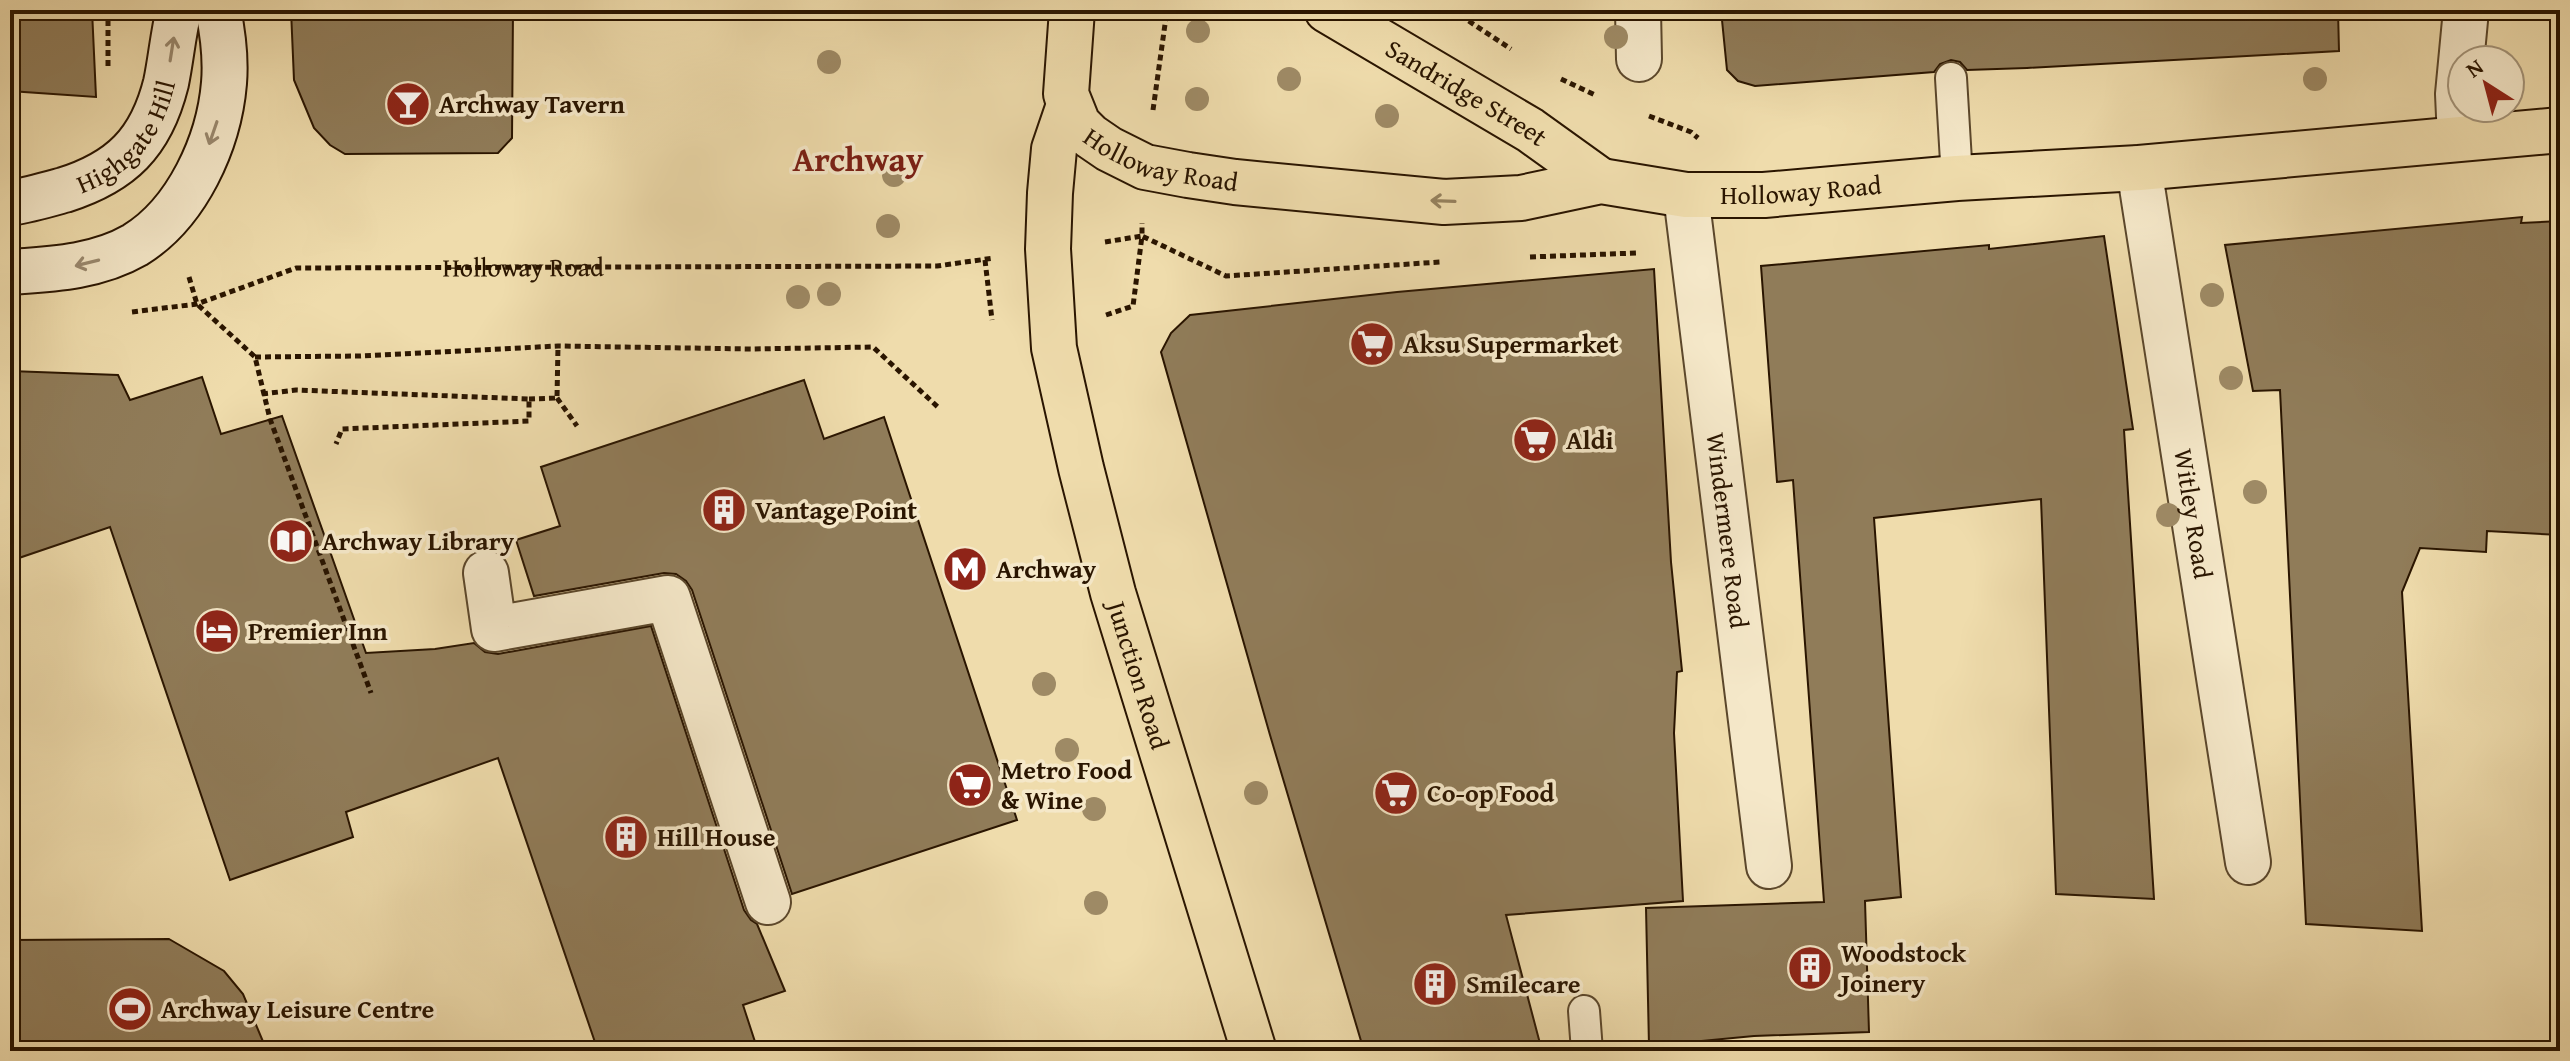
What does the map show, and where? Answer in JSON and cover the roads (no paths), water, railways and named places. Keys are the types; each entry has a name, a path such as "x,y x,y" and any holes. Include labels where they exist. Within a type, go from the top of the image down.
{"main road":[{"path":"1069,105 1066,81 1072,10"},
{"name":"Sandridge Street","path":"1327,10 1530,130 1601,181"},
{"name":"Holloway Road","path":"1069,105 1078,124 1090,136 1145,167 1219,180 1444,202 1521,198 1601,181 1686,195 1764,195 1957,178 2139,168 2560,130"},
{"name":"Junction Road","path":"1069,105 1054,149 1050,193 1048,249 1054,348 1113,593 1254,1051"}],"street":[{"name":"Highgate Hill","path":"10,203 92,181 119,165 130,153 149,126 165,87 179,10"},
{"path":"10,272 79,266 102,259 136,244 175,208 193,182 216,126 225,82 223,34 218,10"},
{"path":"1638,10 1639,59"},
{"path":"2460,138 2458,94 2466,10"},
{"name":"Witley Road","path":"2139,168 2248,862"},
{"name":"Windermere Road","path":"1686,195 1769,866"},
{"path":"486,573 494,629 668,598 768,902"}],"lane":[{"path":"1951,78 1957,178"},
{"path":"1584,1011 1587,1051"}],"place":[{"name":"Archway Tavern","path":"408,104"},
{"name":"Aksu Supermarket","path":"1372,344"},
{"name":"Aldi","path":"1535,440"},
{"name":"Vantage Point","path":"724,510"},
{"name":"Archway Library","path":"291,541"},
{"name":"Archway","path":"965,569"},
{"name":"Premier Inn","path":"217,631"},
{"name":"Metro Food & Wine","path":"970,785"},
{"name":"Co-op Food","path":"1396,793"},
{"name":"Hill House","path":"626,837"},
{"name":"Woodstock Joinery","path":"1810,968"},
{"name":"Smilecare","path":"1435,984"},
{"name":"Archway Leisure Centre","path":"130,1009"}],"district":[{"name":"Archway","path":"858,159"}]}
